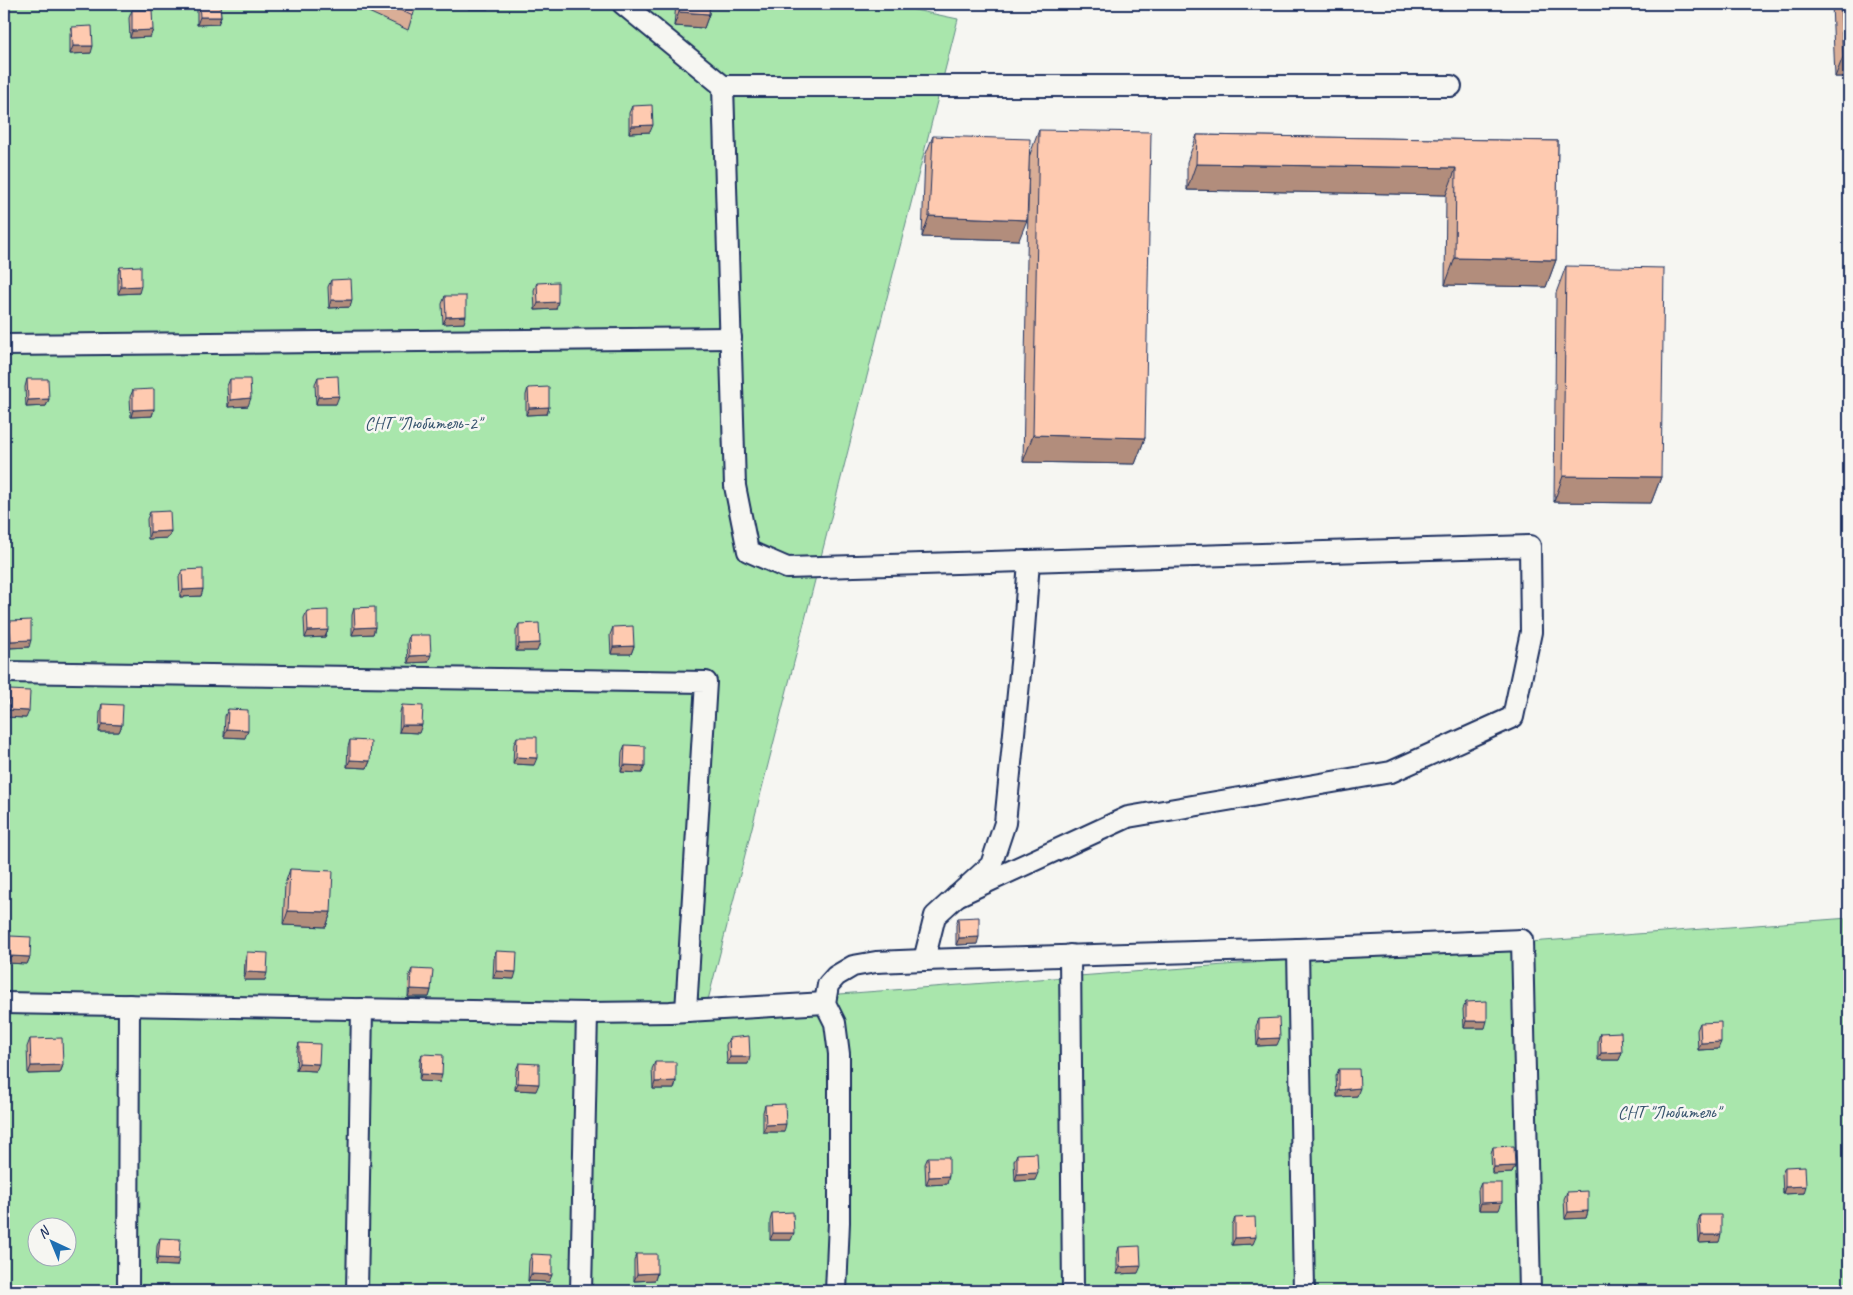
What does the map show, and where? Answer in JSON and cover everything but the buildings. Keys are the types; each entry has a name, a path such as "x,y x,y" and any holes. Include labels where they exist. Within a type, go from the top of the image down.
{"lane":[{"path":"623,4 723,86 1452,86"},
{"path":"723,86 735,486 748,551 787,568 1530,546 1531,632 1513,717 1390,772 1128,817 957,896"},
{"path":"4,345 731,338"},
{"path":"924,960 935,916 991,865 1005,823 1023,643 1029,560"},
{"path":"4,672 706,682 686,1011"},
{"path":"836,1291 839,1222 839,1054 835,1023 825,1002 828,986 836,976 852,966 876,962 924,960 1298,949 1522,940 1530,1291"},
{"path":"1298,949 1304,1291"},
{"path":"1070,955 1073,1291"},
{"path":"4,1002 587,1014 686,1011 825,1002"},
{"path":"128,1291 129,1005"},
{"path":"357,1291 362,1009"},
{"path":"581,1291 587,1014"}],"green space":[{"path":"4,4 886,4 958,19 707,1004 1849,918 1849,1291 4,1291"}],"park label":[{"name":"СНТ \"Любитель-2\"","path":"423,423"},
{"name":"СНТ \"Любитель\"","path":"1669,1112"}]}
